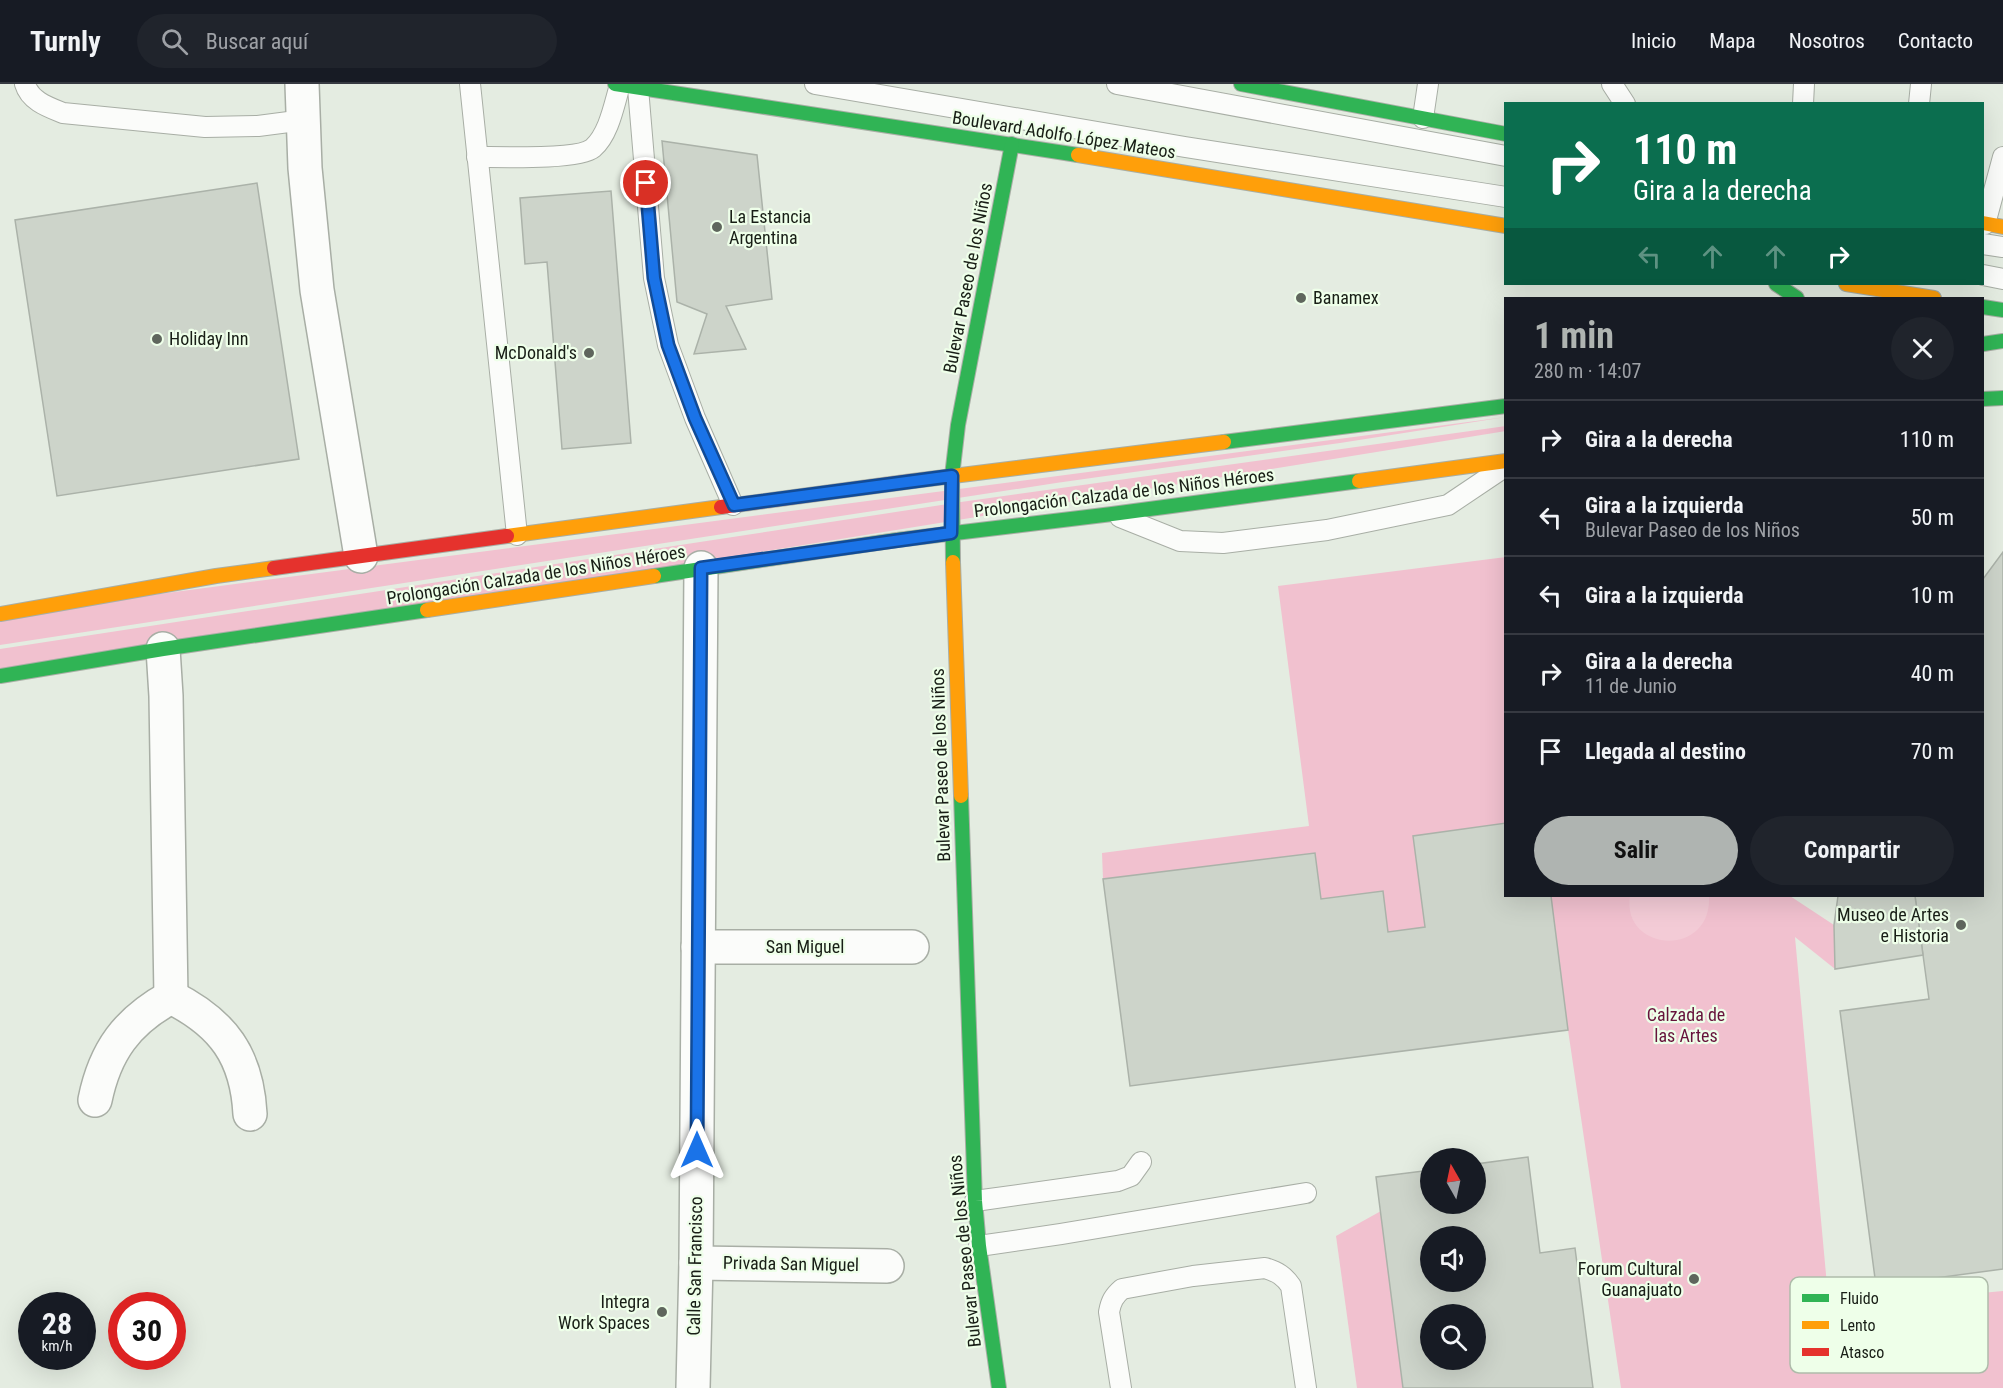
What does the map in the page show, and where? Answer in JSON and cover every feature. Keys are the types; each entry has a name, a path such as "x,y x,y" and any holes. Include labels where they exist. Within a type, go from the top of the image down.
{"street":[{"path":"302,84 305,168 317,290 361,556"},
{"path":"1241,84 1504,134"},
{"name":"Boulevard Adolfo López Mateos","path":"624,86 1012,144 1504,226"},
{"name":"Bulevar Paseo de los Niños","path":"999,1388 975,1201 951,533 952,476 958,425 1012,144"},
{"path":"1778,285 1796,297"},
{"path":"1852,285 1928,297"},
{"path":"1984,307 2003,310"},
{"path":"1984,344 2003,341"},
{"path":"1984,399 2003,398"},
{"name":"Prolongación Calzada de los Niños Héroes","path":"0,614 216,576 952,476 1504,406"},
{"name":"Prolongación Calzada de los Niños Héroes","path":"0,676 701,568 951,533 1504,464"},
{"name":"Calle San Francisco","path":"693,1388 701,568"},
{"path":"163,650 171,997"},
{"name":"San Miguel","path":"698,947 912,947"},
{"path":"95,1100 100,1077 109,1055 122,1035 136,1020 171,997"},
{"path":"171,997 194,1008 214,1024 229,1043 239,1059 245,1077 250,1114"},
{"name":"Privada San Miguel","path":"696,1263 886,1266"}],"lane":[{"path":"25,84 28,92 44,106 63,113 205,127 258,126 304,120"},
{"path":"470,84 517,535"},
{"path":"815,84 1185,147 1504,197"},
{"path":"1117,84 1504,156"},
{"path":"1423,118 1428,84"},
{"path":"1612,84 1624,102"},
{"path":"1803,102 1804,84"},
{"path":"1919,102 1921,84"},
{"path":"477,157 574,155 592,150 605,133 624,86"},
{"path":"624,86 654,278 668,345 695,418 734,505"},
{"path":"1990,225 2003,157"},
{"path":"1984,244 2003,247"},
{"path":"1984,275 2003,279"},
{"path":"1112,514 1180,541 1223,543 1304,533 1448,505 1504,465"},
{"path":"975,1201 1118,1181 1131,1176 1142,1161"},
{"path":"979,1246 1306,1193"},
{"path":"1121,1388 1109,1312 1110,1303 1122,1289 1193,1276 1265,1268 1284,1276 1291,1286 1306,1388"}],"green space":[{"path":"1504,417 1056,483 0,645 0,615"},
{"path":"1504,426 1504,431 163,649 0,671 0,649 961,502"},
{"path":"1504,557 1504,823 1413,836 1425,927 1388,932 1321,899 1314,853 1103,879 1102,853 1309,826 1278,586"},
{"name":"Calzada de las Artes","path":"1551,897 1792,897 1834,925 1835,969 1795,937 1826,1277 1790,1277 1790,1373 1988,1373 1988,1292 2003,1291 2003,1388 1621,1388 1568,1030"},
{"path":"1381,1211 1404,1388 1357,1388 1336,1236"}],"shaded area":[{"path":"1630,897 1709,897 1706,916 1697,930 1683,938 1667,941 1652,937 1639,928 1631,915"}],"building":[{"name":"La Estancia Argentina","path":"662,141 757,155 772,299 726,306 746,349 694,354 707,314 677,302"},
{"name":"Holiday Inn","path":"257,183 299,459 57,496 15,220"},
{"name":"McDonald's","path":"611,191 631,443 562,449 547,262 525,264 520,198"},
{"name":"Museo de Artes e Historia","path":"2003,552 2003,1269 1943,1277 1875,1277 1840,1011 1929,999 1915,897 1984,897 1984,578"},
{"path":"1504,823 1504,897 1551,897 1568,1030 1130,1086 1103,879 1315,853 1321,899 1383,891 1388,932 1425,927 1413,836"},
{"path":"1838,897 1915,897 1923,955 1835,969 1834,925"},
{"path":"1528,1157 1540,1253 1575,1248 1593,1388 1403,1388 1376,1177 1420,1171 1420,1214 1486,1214 1486,1163"}],"traffic: fast":[{"path":"615,84 1078,155"},
{"path":"1241,84 1504,134"},
{"path":"953,562 952,476 958,425 1012,144"},
{"path":"1778,285 1796,297"},
{"path":"1984,307 2003,310"},
{"path":"1984,344 2003,341"},
{"path":"1984,399 2003,398"},
{"path":"1224,442 1504,406"},
{"path":"654,576 897,540 1359,481"},
{"path":"0,676 427,610"},
{"path":"961,796 975,1201 999,1388"}],"traffic: slow":[{"path":"1078,155 1504,226"},
{"path":"1984,223 2003,227"},
{"path":"1852,285 1928,297"},
{"path":"913,481 1224,442"},
{"path":"1359,481 1504,461"},
{"path":"507,536 721,507"},
{"path":"953,562 961,796"},
{"path":"0,614 274,568"},
{"path":"427,610 654,576"}],"traffic: jam":[{"path":"721,507 913,481"},
{"path":"274,568 507,536"}],"place":[{"name":"La Estancia Argentina","path":"717,227"},
{"name":"Banamex","path":"1301,298"},
{"name":"Holiday Inn","path":"157,339"},
{"name":"McDonald's","path":"589,353"},
{"name":"Museo de Artes e Historia","path":"1961,925"},
{"name":"Forum Cultural Guanajuato","path":"1694,1279"},
{"name":"Integra Work Spaces","path":"662,1312"}],"route":[{"path":"646,183 654,278 668,345 695,418 734,505 952,476 951,533 701,568 697,1150"}]}
